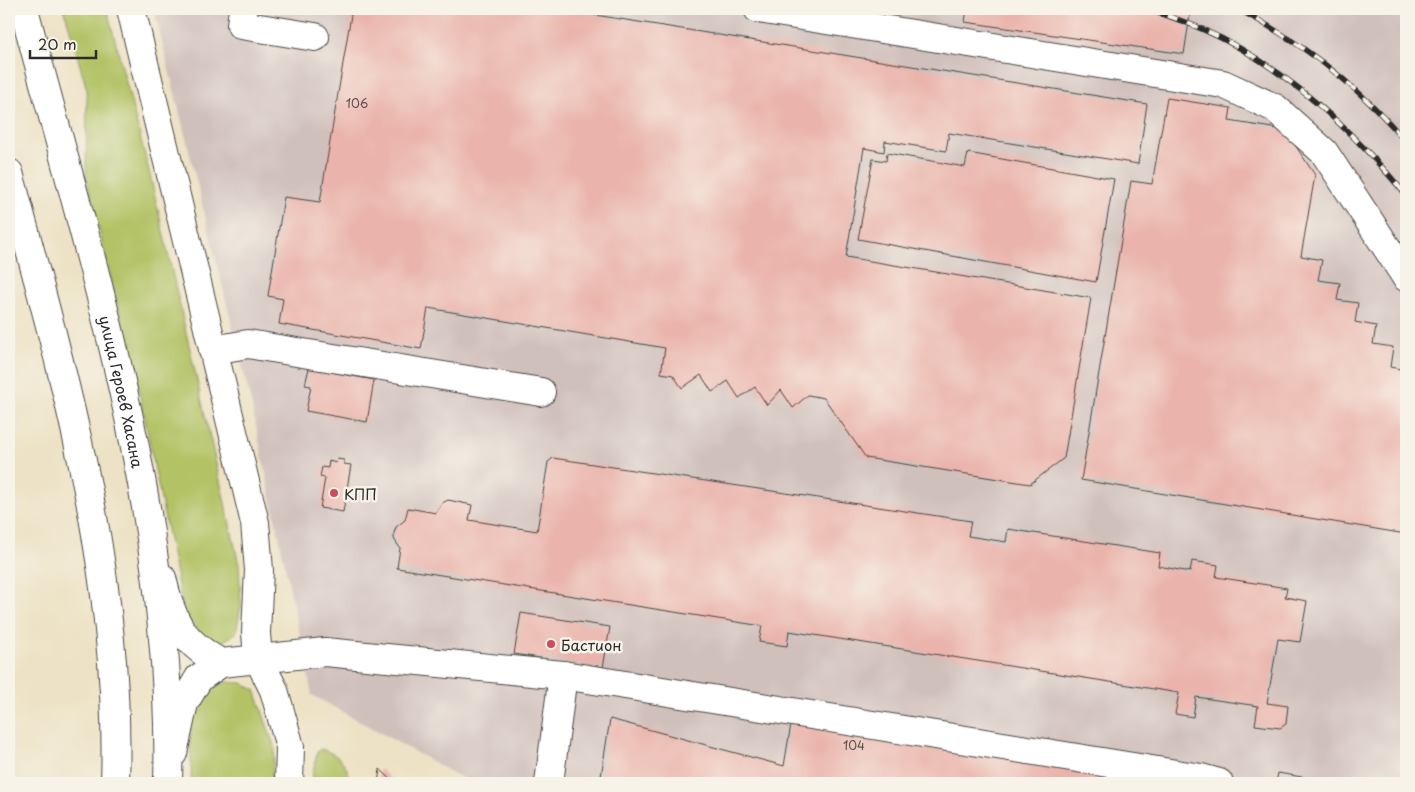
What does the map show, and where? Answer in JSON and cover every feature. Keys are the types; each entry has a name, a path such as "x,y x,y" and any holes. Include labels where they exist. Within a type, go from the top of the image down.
{"main road":[{"name":"улица Героев Хасана","path":"24,9 111,341 133,437 150,527 164,667 168,782"},
{"path":"131,9 255,523 260,570 256,633 258,658 274,690 290,747 289,783"},
{"path":"243,9 241,25 315,38"},
{"path":"774,10 1223,84 1275,108 1324,152 1406,278"},
{"path":"9,173 76,430 95,528 113,668 115,783"},
{"path":"213,350 248,344 541,392"},
{"path":"150,527 165,589 180,631 198,650 221,663"},
{"path":"168,782 175,737 184,704 199,678 221,663 325,652 563,675 1201,778 1219,783"},
{"path":"549,783 563,675"}],"shaded area":[{"path":"154,9 1406,9 1406,783 471,783 312,695 251,402"}],"green space":[{"path":"64,9 107,9 150,175 239,564 241,606 236,633 221,643 207,641 184,614 140,395 86,177 87,90"},
{"path":"228,682 242,683 255,690 275,749 271,783 191,783 190,735 193,710 203,692"},
{"path":"321,749 333,754 342,761 351,783 311,783 317,752"}],"building":[{"path":"352,9 558,9 1147,104 1138,164 949,133 946,151 885,141 884,152 864,148 846,257 1091,298 1064,458 1030,484 866,458 824,398 808,395 793,408 781,390 767,405 755,387 739,398 728,381 712,392 701,375 682,388 673,375 661,373 665,348 428,308 421,349 279,324 283,299 268,296 284,197 320,202"},
{"path":"967,9 1191,9 1184,54 965,22"},
{"path":"1167,98 1231,108 1229,121 1285,130 1315,175 1301,256 1322,260 1318,280 1340,283 1337,300 1358,303 1355,322 1376,326 1373,344 1393,347 1390,367 1406,370 1406,534 1081,480 1131,181 1152,184"},
{"path":"887,153 965,167 968,153 1114,179 1096,282 858,239 873,159 886,161"},
{"path":"309,368 374,380 367,422 306,411 311,386 305,385"},
{"path":"553,458 971,521 968,536 1006,542 1008,529 1160,553 1158,566 1190,572 1192,561 1218,565 1216,577 1287,588 1285,597 1307,601 1300,642 1278,639 1267,703 1288,706 1286,724 1280,728 1255,725 1258,706 1196,697 1193,717 1175,714 1179,693 789,631 787,646 759,642 762,626 397,568 400,548 394,539 394,533 396,527 405,520 408,508 436,513 442,503 448,500 472,505 469,520 537,531 548,462"},
{"name":"КПП","path":"337,459 344,460 344,464 351,465 343,512 320,508 325,478 320,477 322,467 328,468 329,461 336,463"},
{"path":"521,613 610,627 603,668 514,654"},
{"path":"610,719 784,766 791,724 1135,780 1134,783 600,783"},
{"path":"380,769 395,783 378,783"},
{"path":"1278,773 1332,782 1276,783"}],"railway":[{"path":"1146,9 1190,24 1233,44 1288,80 1339,123 1406,195"},
{"path":"1238,9 1284,36 1328,67 1369,103 1406,142"}],"place":[{"name":"КПП","path":"334,493"},
{"name":"Бастион","path":"551,644"}]}
